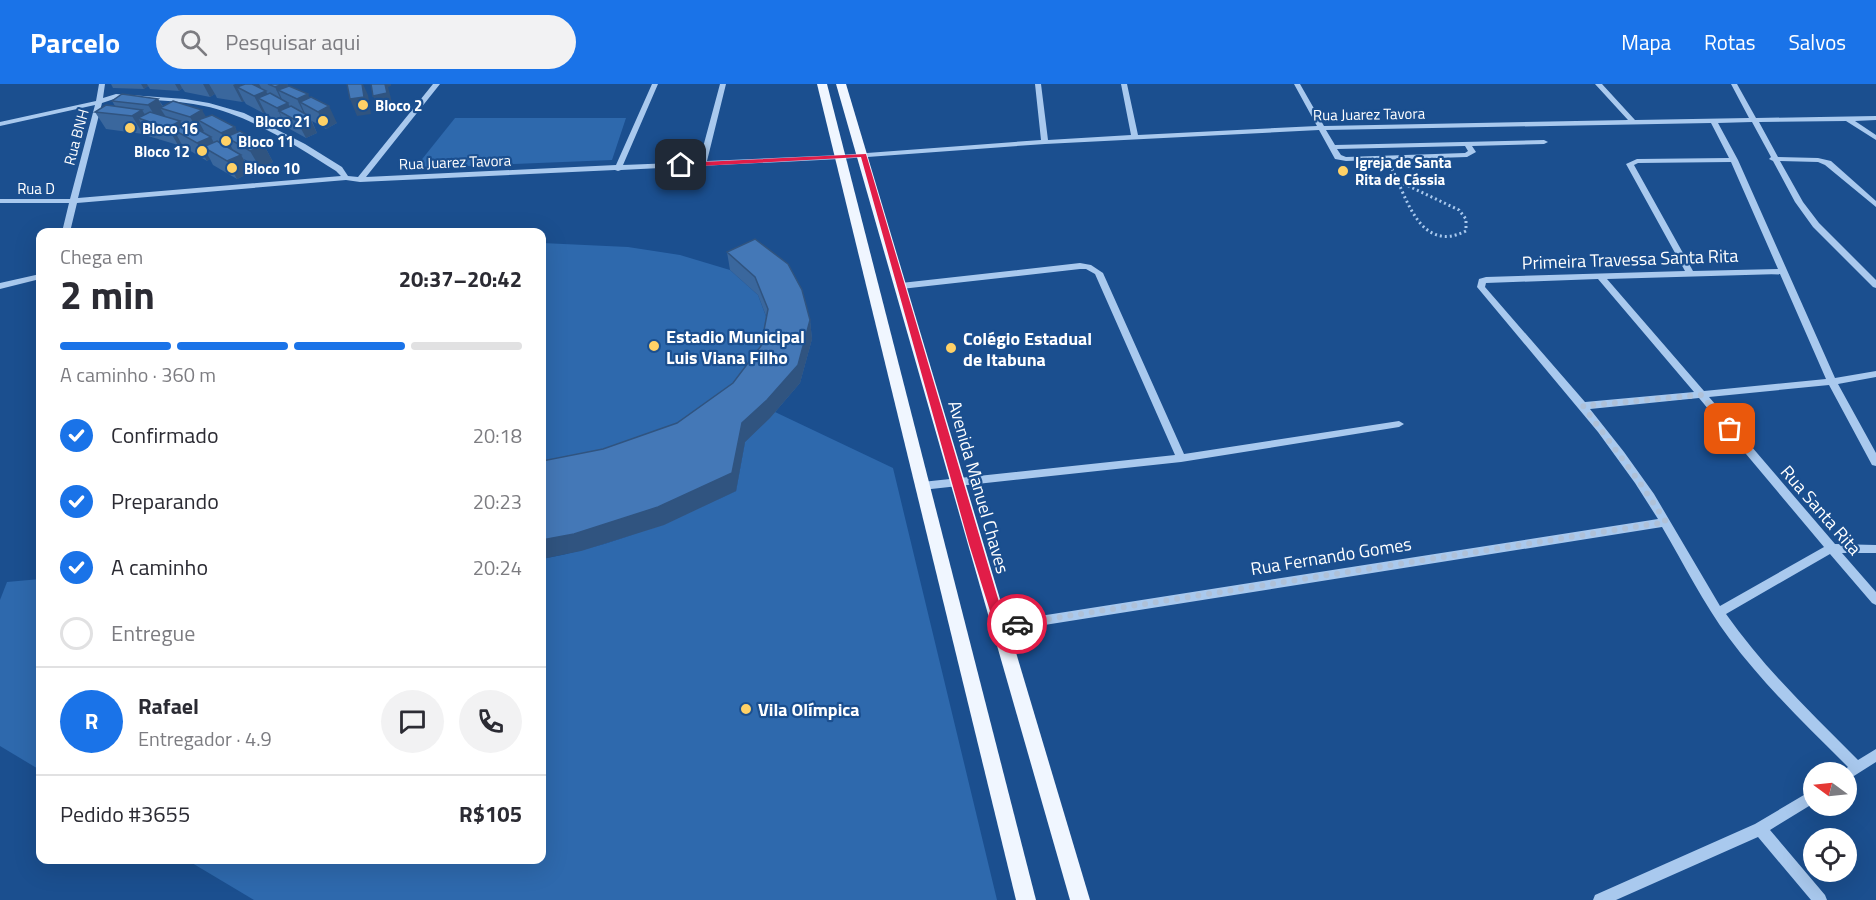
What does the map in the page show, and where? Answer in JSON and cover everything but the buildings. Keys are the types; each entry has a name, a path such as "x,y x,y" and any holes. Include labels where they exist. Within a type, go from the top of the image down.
{"main road":[{"path":"822,84 1026,900"},
{"name":"Avenida Manuel Chaves","path":"842,84 1080,900"}],"street":[{"name":"Rua BNH","path":"67,228 102,84"},
{"path":"360,180 437,84"},
{"path":"618,169 655,84"},
{"path":"702,164 723,84"},
{"path":"1038,84 1046,142"},
{"path":"1124,84 1135,137"},
{"path":"1297,84 1319,128 1338,157 1346,159 1467,155 1472,152 1467,144"},
{"path":"1598,84 1634,123"},
{"path":"1734,84 1750,118 1798,202 1816,225 1876,285"},
{"path":"0,124 99,102 116,96 196,103 224,109 258,123 339,169 346,178"},
{"name":"Rua Juarez Tavora","path":"72,201 346,178 360,180 618,169 840,157 1046,142 1319,128 1634,123 1750,118 1876,118"},
{"path":"1846,118 1876,138"},
{"path":"1717,120 1832,382 1876,462"},
{"path":"1332,147 1544,142"},
{"path":"1773,159 1828,163 1876,205"},
{"path":"1690,273 1630,164 1734,160"},
{"name":"Rua D","path":"0,201 72,201"},
{"path":"901,286 1080,266 1094,269 1099,273 1181,458"},
{"name":"Primeira Travessa Santa Rita","path":"1583,406 1481,287 1481,284 1486,280 1782,271"},
{"path":"0,286 36,277"},
{"name":"Rua Santa Rita","path":"1600,277 1876,600"},
{"path":"1583,406 1832,382 1872,375"},
{"path":"1583,406 1666,522 1718,613 1762,672 1844,762"},
{"path":"922,486 1181,458 1399,424"},
{"name":"Rua Fernando Gomes","path":"1001,627 1666,522"},
{"path":"1718,613 1832,548 1876,549"},
{"path":"1857,768 1876,755"},
{"path":"1600,900 1760,829 1803,802"},
{"path":"1760,829 1820,900"}],"path":[{"path":"1385,158 1400,182 1416,221 1422,228 1443,236 1460,235 1467,231 1465,216 1459,210 1400,182"}],"shaded area":[{"path":"455,118 626,118 612,160 415,168"},
{"name":"Estadio Municipal Luis Viana Filho","path":"546,243 628,247 680,255 730,270 758,295 770,327 737,402 546,479"},
{"name":"Vila Olímpica","path":"775,412 893,468 997,900 254,900 194,864 546,864 546,558 641,532 736,491 745,442"},
{"path":"36,579 36,768 0,746 0,600 7,582"}],"way so far":[{"path":"1017,624 1666,522 1583,406 1701,395 1730,429"}],"place":[{"name":"Bloco 2","path":"363,105"},
{"name":"Bloco 21","path":"323,121"},
{"name":"Bloco 16","path":"130,128"},
{"name":"Bloco 11","path":"226,141"},
{"name":"Bloco 12","path":"202,151"},
{"name":"Bloco 10","path":"232,168"},
{"name":"Igreja de Santa Rita de Cássia","path":"1343,171"},
{"name":"Estadio Municipal Luis Viana Filho","path":"654,346"},
{"name":"Colégio Estadual de Itabuna","path":"951,348"},
{"name":"Vila Olímpica","path":"746,709"}],"route":[{"path":"681,165 864,155 975,544 1001,627 1017,624"}]}
